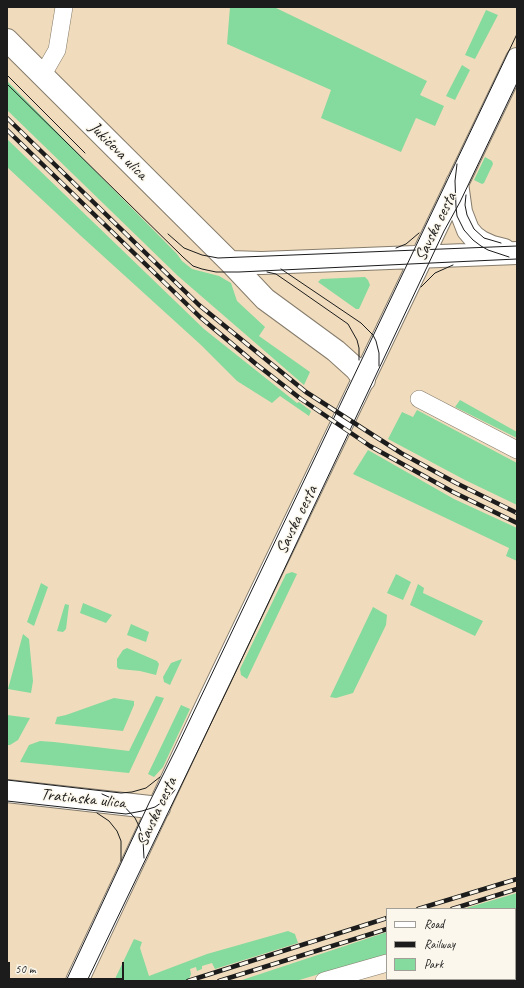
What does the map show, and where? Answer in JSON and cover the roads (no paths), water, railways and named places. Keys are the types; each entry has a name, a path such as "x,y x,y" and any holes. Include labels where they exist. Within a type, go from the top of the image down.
{"main road":[{"name":"Jukićeva ulica","path":"7,40 269,302 336,351 356,369 364,380"},
{"name":"Savska cesta","path":"76,981 517,58"},
{"path":"457,183 464,222 474,237 492,247 517,252"},
{"path":"230,262 262,264 517,252"},
{"name":"Tratinska ulica","path":"7,791 159,808"}],"street":[{"path":"42,76 57,50 64,7"},
{"path":"419,398 517,450"},
{"path":"324,981 386,963"}],"tram line":[{"path":"66,981 149,803 517,34"},
{"path":"7,75 85,153"},
{"path":"87,981 230,684 444,231 460,202 517,83"},
{"path":"7,84 193,266 216,272 239,272 517,259"},
{"path":"457,164 455,181 456,207 457,216 464,230 481,246 509,257"},
{"path":"466,195 465,205 467,215 474,229 484,238 501,243"},
{"path":"396,248 406,244 419,233"},
{"path":"168,234 184,248 202,255 218,258 517,246"},
{"path":"421,287 435,273 453,265"},
{"path":"281,269 361,323 373,335 376,341 379,353 379,366"},
{"path":"267,272 276,274 348,324 357,340 359,360"},
{"path":"7,780 121,793 146,788 160,777"},
{"path":"7,801 126,814 155,807 168,798 175,790"},
{"path":"102,794 120,802 135,818 140,828 143,841 144,858"},
{"path":"97,813 109,821 117,831 121,841 121,861"}],"railway":[{"path":"7,118 199,305 306,392 401,453 456,483 517,513"},
{"path":"7,130 200,317 301,399 370,446 453,492 517,523"},
{"path":"421,908 517,879"},
{"path":"455,908 517,889"},
{"path":"188,981 386,918"},
{"path":"219,981 386,929"}]}
